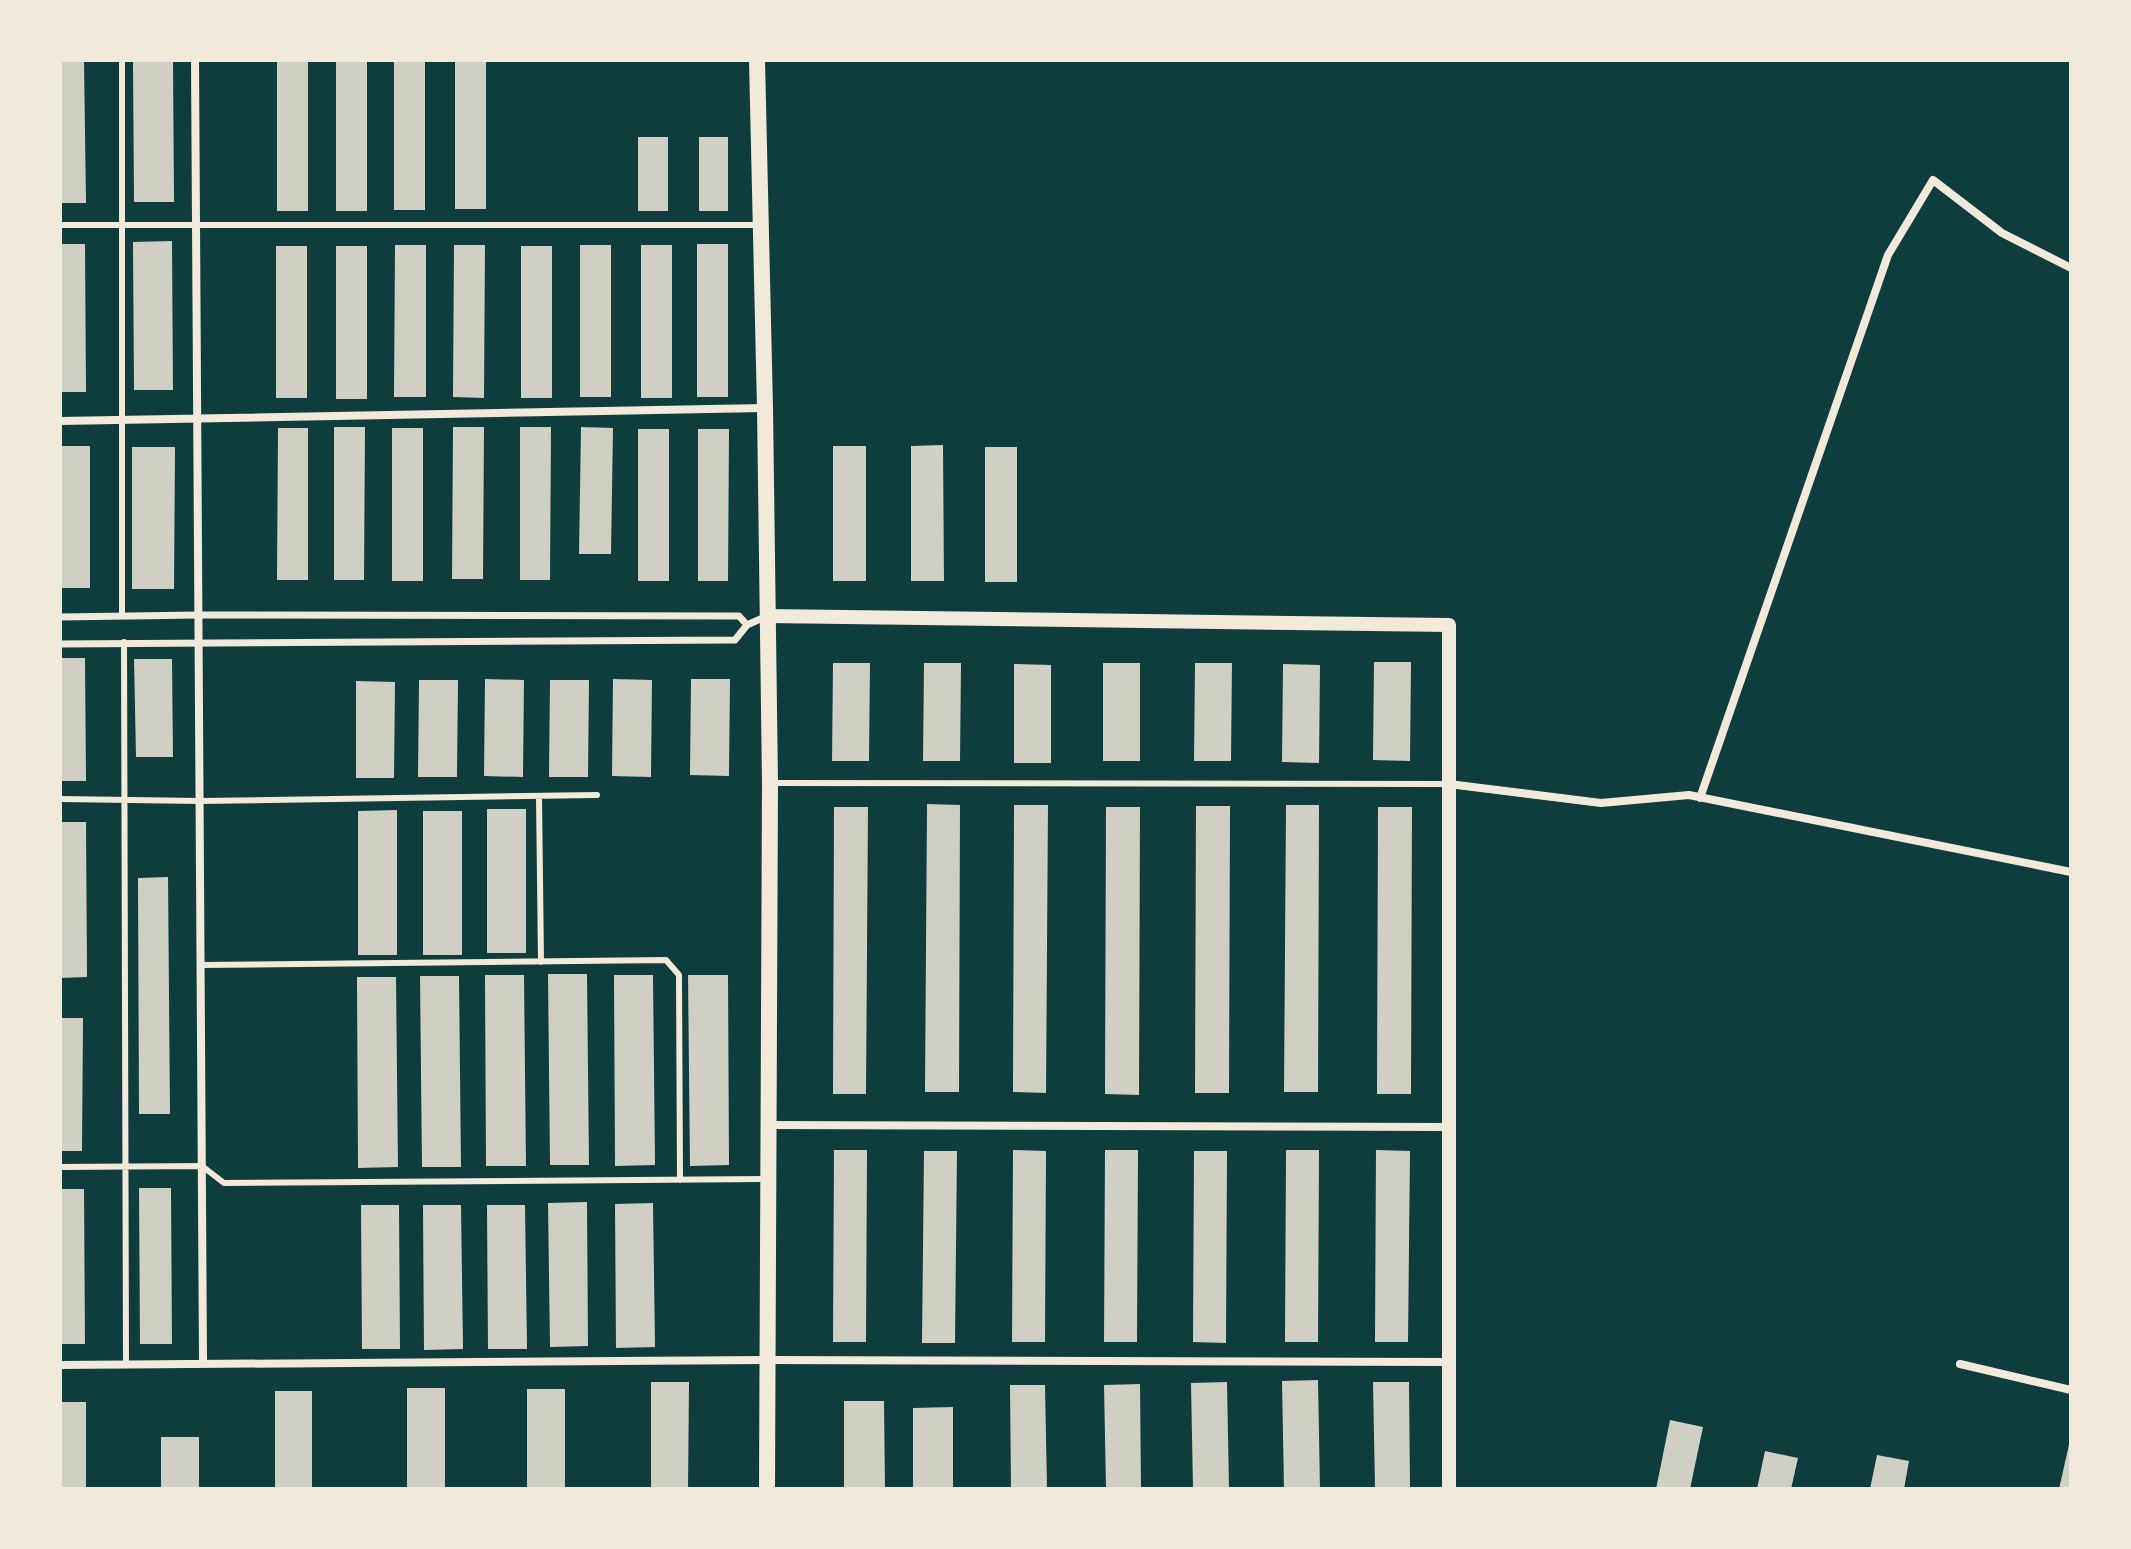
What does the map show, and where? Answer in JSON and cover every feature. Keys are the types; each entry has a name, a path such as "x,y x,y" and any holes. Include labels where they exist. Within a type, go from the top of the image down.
{"main road":[{"path":"757,60 770,783 767,1489"}],"street":[{"path":"195,60 203,1362"},
{"path":"1700,798 1888,255 1933,180 2002,233 2071,268"},
{"path":"60,421 765,408"},
{"path":"60,617 739,616 747,625"},
{"path":"60,644 735,640 747,625 767,616 1449,625 1449,1489"},
{"path":"1449,784 1601,803 1689,795 2071,872"},
{"path":"768,1125 1449,1127"},
{"path":"60,1365 767,1360 1448,1362"},
{"path":"1960,1364 2071,1390"}],"lane":[{"path":"122,60 122,616"},
{"path":"60,225 761,225"},
{"path":"124,642 126,1364"},
{"path":"770,783 1449,784"},
{"path":"60,799 200,801 597,795"},
{"path":"539,796 541,962"},
{"path":"201,965 666,960 679,975 680,1180"},
{"path":"60,1167 202,1166 224,1183 768,1179"}],"building":[{"path":"60,60 84,60 86,203 60,203"},
{"path":"133,60 173,60 174,202 134,202"},
{"path":"277,60 308,60 308,211 277,211"},
{"path":"336,60 367,60 367,211 336,211"},
{"path":"394,60 425,60 425,210 394,210"},
{"path":"455,60 486,60 486,209 455,209"},
{"path":"638,137 668,137 668,211 638,211"},
{"path":"699,137 728,137 728,211 699,211"},
{"path":"172,241 173,390 134,390 133,242"},
{"path":"60,244 85,244 86,392 60,392"},
{"path":"697,244 728,244 728,397 697,397"},
{"path":"395,245 426,245 426,397 394,397"},
{"path":"454,245 485,245 484,398 453,397"},
{"path":"580,245 611,245 611,397 580,397"},
{"path":"641,245 672,245 672,398 641,398"},
{"path":"276,246 307,246 307,398 276,398"},
{"path":"336,246 367,246 367,399 336,399"},
{"path":"521,246 552,246 552,398 521,398"},
{"path":"334,427 365,427 364,580 334,580"},
{"path":"453,427 484,427 483,579 452,579"},
{"path":"520,427 551,427 550,580 520,580"},
{"path":"581,427 613,428 611,554 579,554"},
{"path":"278,428 308,428 308,580 277,580"},
{"path":"392,428 423,428 423,581 392,581"},
{"path":"638,429 669,429 669,581 638,581"},
{"path":"698,429 729,429 728,581 698,581"},
{"path":"943,445 944,581 911,581 911,446"},
{"path":"60,446 90,446 90,588 60,588"},
{"path":"833,446 866,446 866,581 833,581"},
{"path":"132,447 175,447 174,589 132,589"},
{"path":"985,447 1017,447 1017,582 985,582"},
{"path":"60,658 85,658 86,781 60,781"},
{"path":"134,659 172,659 173,757 136,757"},
{"path":"1374,662 1411,662 1410,761 1373,760"},
{"path":"833,663 870,663 869,761 832,761"},
{"path":"924,663 961,663 960,761 923,761"},
{"path":"1103,663 1140,663 1140,761 1103,761"},
{"path":"1195,663 1232,663 1231,761 1194,761"},
{"path":"1014,664 1051,665 1051,763 1014,763"},
{"path":"1283,664 1320,665 1319,763 1282,762"},
{"path":"485,679 524,680 523,777 484,776"},
{"path":"613,679 652,680 651,777 612,776"},
{"path":"691,679 730,679 729,776 690,775"},
{"path":"419,680 458,680 457,777 418,777"},
{"path":"550,680 589,680 588,777 549,777"},
{"path":"356,681 395,682 394,778 356,778"},
{"path":"927,804 960,805 959,1092 925,1092"},
{"path":"1014,805 1048,805 1046,1093 1013,1092"},
{"path":"1286,805 1319,805 1318,1092 1284,1092"},
{"path":"1196,806 1230,806 1229,1093 1195,1093"},
{"path":"834,807 868,807 866,1094 833,1094"},
{"path":"1106,807 1140,807 1139,1095 1105,1094"},
{"path":"1378,807 1412,807 1411,1094 1377,1094"},
{"path":"487,809 526,809 526,953 487,953"},
{"path":"397,810 397,955 358,955 358,811"},
{"path":"423,811 462,811 462,955 423,955"},
{"path":"60,822 86,822 87,977 60,978"},
{"path":"168,877 170,1114 139,1114 138,878"},
{"path":"548,974 587,974 589,1165 550,1165"},
{"path":"485,975 524,975 526,1166 486,1166"},
{"path":"614,975 653,975 655,1165 615,1166"},
{"path":"688,975 728,975 729,1165 690,1166"},
{"path":"420,976 459,976 461,1167 422,1167"},
{"path":"357,977 396,977 398,1167 358,1168"},
{"path":"60,1018 83,1018 82,1151 60,1151"},
{"path":"834,1150 867,1150 866,1342 833,1342"},
{"path":"1013,1150 1046,1151 1045,1342 1012,1342"},
{"path":"1105,1150 1138,1150 1137,1342 1104,1342"},
{"path":"1286,1150 1319,1150 1318,1342 1285,1342"},
{"path":"1376,1150 1410,1151 1408,1342 1375,1342"},
{"path":"924,1151 957,1151 955,1343 922,1343"},
{"path":"1194,1151 1227,1151 1226,1343 1193,1342"},
{"path":"139,1188 171,1188 172,1344 140,1344"},
{"path":"60,1189 84,1189 85,1344 60,1344"},
{"path":"587,1202 588,1346 550,1347 548,1203"},
{"path":"653,1203 655,1347 616,1348 615,1204"},
{"path":"361,1205 399,1205 400,1349 362,1349"},
{"path":"423,1205 461,1205 463,1349 424,1350"},
{"path":"487,1205 525,1205 527,1349 488,1349"},
{"path":"1318,1380 1320,1489 1284,1489 1282,1381"},
{"path":"651,1382 689,1382 688,1489 651,1489"},
{"path":"1227,1382 1229,1489 1193,1489 1191,1383"},
{"path":"1373,1382 1409,1382 1410,1489 1375,1489"},
{"path":"1140,1384 1141,1489 1106,1489 1104,1385"},
{"path":"1010,1385 1045,1385 1047,1489 1011,1489"},
{"path":"407,1388 445,1388 445,1489 407,1489"},
{"path":"527,1389 565,1389 565,1489 527,1489"},
{"path":"275,1391 312,1391 312,1489 275,1489"},
{"path":"844,1401 884,1401 885,1489 844,1489"},
{"path":"60,1402 86,1402 86,1489 60,1489"},
{"path":"953,1407 953,1489 913,1489 913,1408"},
{"path":"1670,1420 1703,1427 1690,1489 1656,1489"},
{"path":"161,1437 199,1437 199,1489 161,1489"},
{"path":"2070,1440 2071,1489 2059,1489"},
{"path":"1765,1451 1798,1458 1791,1489 1757,1489"},
{"path":"1877,1455 1909,1461 1904,1489 1870,1489"}]}
